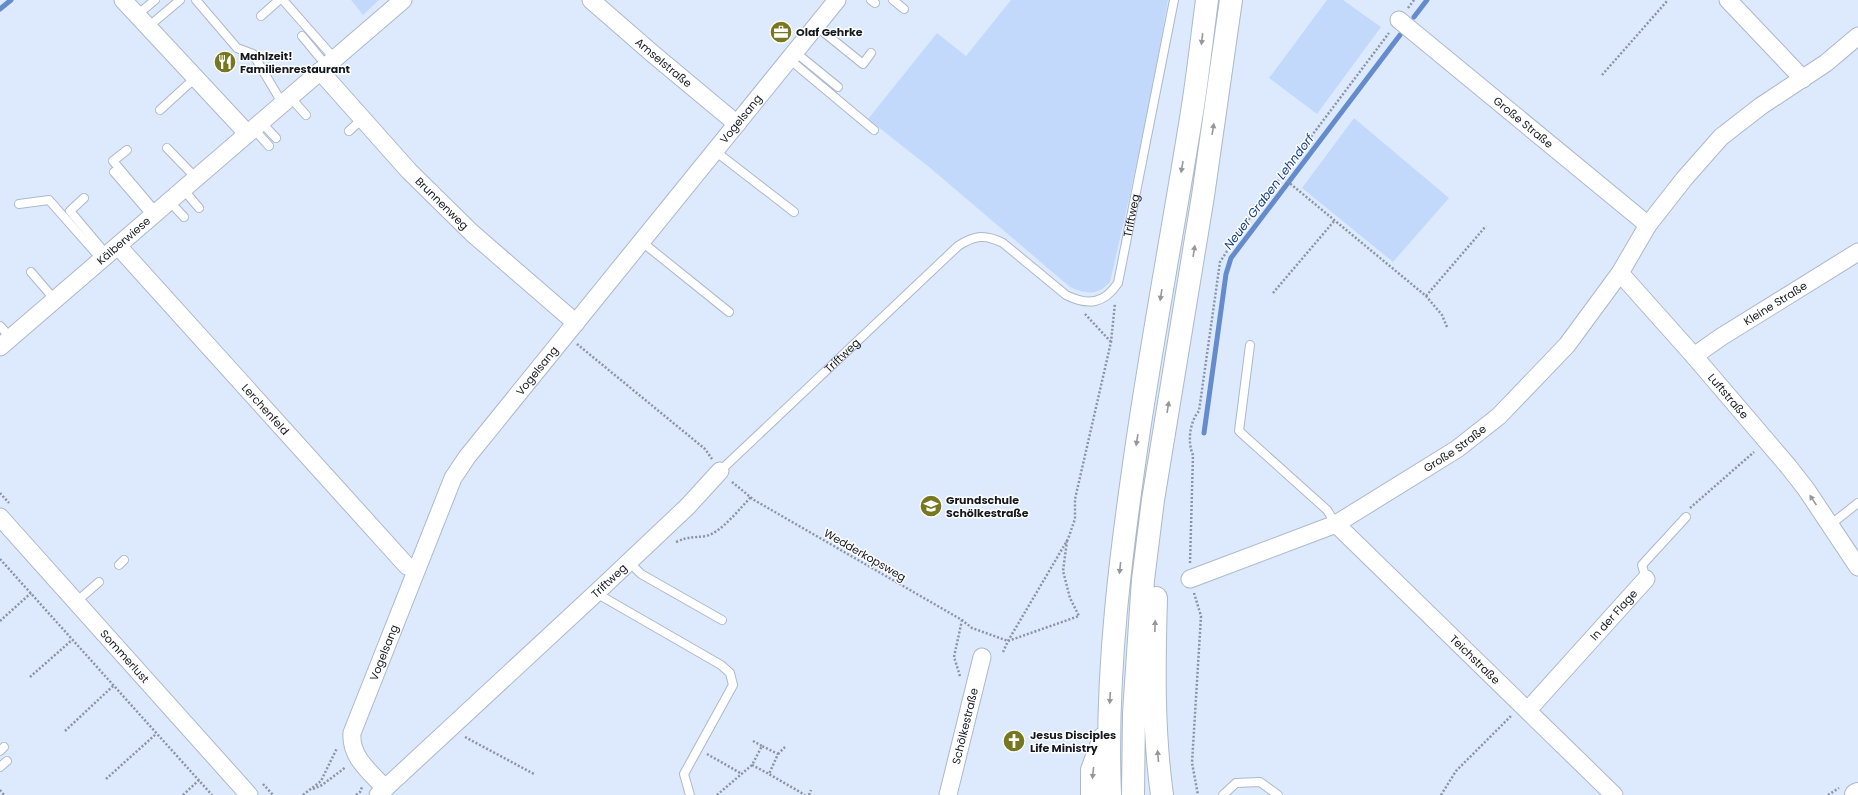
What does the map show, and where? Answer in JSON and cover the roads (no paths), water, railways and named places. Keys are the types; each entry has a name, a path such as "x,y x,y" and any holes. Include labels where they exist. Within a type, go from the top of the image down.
{"highway":[{"path":"1110,795 1108,726 1114,623 1125,519 1192,110 1207,0"},
{"path":"1133,795 1134,713 1143,580 1153,500 1204,188 1231,0"},
{"path":"1153,500 1162,526 1157,574 1154,656 1156,732 1162,795"},
{"path":"1092,795 1092,770 1108,726"}],"street":[{"path":"123,0 196,78 254,128"},
{"name":"Kälberwiese","path":"4,337 55,300 403,0"},
{"name":"Amselstraße","path":"591,0 653,54 738,124"},
{"name":"Vogelsang","path":"381,792 356,755 352,742 352,733 453,478 467,457 837,0"},
{"path":"1728,0 1803,79"},
{"name":"Große Straße","path":"1399,20 1648,225"},
{"name":"Große Straße","path":"1190,579 1336,524 1457,449 1498,416 1567,345 1620,273 1648,225 1684,179 1722,137 1761,106 1803,79 1849,46 1858,36"},
{"name":"Brunnenweg","path":"327,65 362,119 409,171 571,329"},
{"name":"Kleine Straße","path":"1694,356 1721,337 1858,252"},
{"name":"Lerchenfeld","path":"109,253 407,566 416,570"},
{"name":"Luftstraße","path":"1620,273 1694,356 1806,489 1858,567"},
{"name":"Triftweg","path":"381,792 688,506 717,467"},
{"name":"Sommerlust","path":"0,517 249,795"},
{"name":"Teichstraße","path":"1336,524 1614,795"},
{"name":"In der Flage","path":"1528,710 1646,580"},
{"name":"Schölkestraße","path":"948,795 982,657"}],"lane":[{"path":"143,21 155,0"},
{"path":"143,21 180,0"},
{"path":"196,0 237,48 253,54 278,96 287,99 306,115"},
{"path":"261,16 279,0"},
{"path":"283,0 327,65"},
{"path":"893,0 904,8"},
{"name":"Triftweg","path":"717,467 958,246 970,238 981,236 992,238 1003,243 1066,295 1074,299 1094,301 1110,294 1118,283 1174,0"},
{"path":"816,26 863,64 871,54"},
{"path":"302,36 327,65"},
{"path":"792,56 838,87"},
{"path":"792,56 874,130"},
{"path":"160,110 196,78"},
{"path":"349,130 362,119"},
{"path":"254,128 276,138"},
{"path":"254,128 269,146"},
{"path":"167,148 196,178"},
{"path":"127,150 113,161 159,210"},
{"path":"715,151 794,212"},
{"path":"114,172 159,210 184,217"},
{"path":"183,189 199,208"},
{"path":"84,198 70,211 109,253"},
{"path":"19,204 49,200 109,253"},
{"path":"642,242 729,312"},
{"path":"31,272 55,300"},
{"path":"1250,345 1239,431 1327,510 1336,524"},
{"path":"1830,525 1858,503"},
{"name":"In der Flage","path":"1646,580 1642,564 1686,517"},
{"path":"629,562 641,574 722,620"},
{"path":"76,602 99,582"},
{"path":"596,593 721,665 730,673 732,685 684,774 690,795"},
{"path":"0,767 7,761"},
{"path":"1223,795 1236,783 1260,782 1278,795"}],"waterway":[{"path":"0,9 11,0"},
{"name":"Neuer Graben Lehndorf","path":"1414,17 1427,0"},
{"name":"Neuer Graben Lehndorf","path":"1204,433 1226,274 1231,258 1400,35"}],"place":[{"name":"Olaf Gehrke","path":"781,32"},
{"name":"Mahlzeit! Familienrestaurant","path":"225,62"},
{"name":"Grundschule Schölkestraße","path":"931,506"},
{"name":"Jesus Disciples Life Ministry","path":"1014,741"}]}
